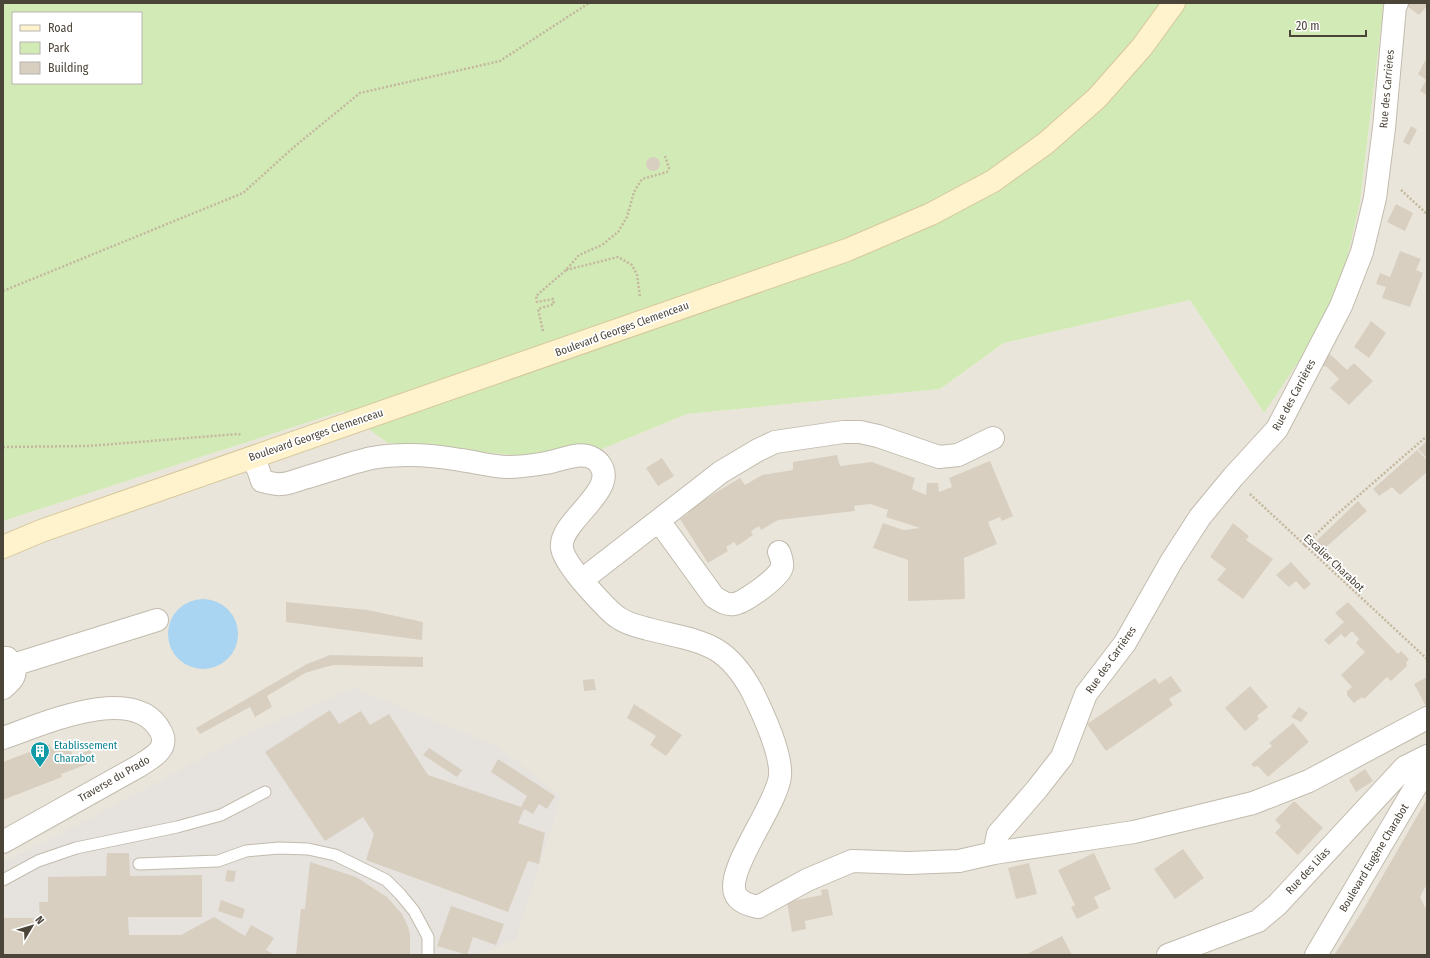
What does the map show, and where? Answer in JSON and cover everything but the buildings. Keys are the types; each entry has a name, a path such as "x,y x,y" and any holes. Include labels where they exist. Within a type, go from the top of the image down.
{"main road":[{"name":"Boulevard Georges Clemenceau","path":"3,547 41,531 847,250 931,214 993,181 1046,143 1097,98 1142,46 1174,3"}],"street":[{"name":"Rue des Carrières","path":"994,853 998,834 1037,789 1062,757 1086,694 1125,643 1171,562 1200,517 1233,477 1277,429 1341,306 1362,252 1375,198 1395,7 1397,3"},
{"path":"582,580 721,472 758,450 775,442 842,432 860,432 878,436 939,457 958,455 993,438"},
{"path":"251,458 258,469 262,481 281,484 372,458 414,456 448,458 507,467 545,463 578,456 589,456 599,463 604,475 602,486 563,536 561,547 565,557 582,580 614,615 627,623 703,643 716,648 736,666 752,691 770,732 779,763 780,774 778,786 747,846 733,886 736,896 746,904 758,907 807,880 852,861 909,863 959,861 994,853 1134,832 1253,803 1309,781 1427,718"},
{"path":"659,521 714,597 724,604 735,604 776,577 782,568 782,559 779,552"},
{"path":"3,688 13,678 15,673 8,662 157,620"},
{"name":"Traverse du Prado","path":"3,738 87,711 117,707 138,711 150,717 159,726 164,737 164,744 159,752 139,766 3,842"},
{"name":"Rue des Lilas","path":"1168,955 1258,921 1277,905 1405,766 1427,756"},
{"name":"Boulevard Eugène Charabot","path":"1316,955 1419,781 1427,759"}],"lane":[{"path":"3,880 38,861 76,848 221,816 265,792"},
{"path":"139,864 218,861 246,851 279,848 308,849 335,855 386,880 400,894 414,911 428,937 428,955"}],"path":[{"path":"3,291 243,193 294,147 360,93 500,61 589,3"},
{"path":"549,355 538,309 554,304 553,299 537,302 536,296 566,270 579,255 602,245 618,232 627,217 634,192 642,179 667,172 669,168 665,156"},
{"path":"1378,170 1427,214"},
{"path":"566,270 618,257 632,266 637,276 645,320"},
{"path":"3,446 88,446 238,434 275,449"},
{"path":"1304,546 1334,516 1427,436"},
{"name":"Escalier Charabot","path":"1233,477 1304,546 1427,659"}],"shaded area":[{"path":"1387,3 1427,3 1427,955 3,955 3,521 343,411 388,443 573,461 687,414 940,389 1004,343 1190,300 1264,413 1360,202 1383,11"},
{"path":"354,688 499,747 561,797 516,939 477,955 3,955 3,862 55,837 249,733"}],"green space":[{"path":"3,3 1387,3 1383,11 1360,202 1336,306 1264,413 1190,300 1004,343 940,389 687,414 573,461 388,443 343,411 3,521"}],"water":[{"path":"203,599 222,605 232,615 238,634 232,653 222,663 203,669 184,663 174,653 168,634 174,615 184,605"}],"place":[{"name":"Etablissement Charabot","path":"40,768"}]}
